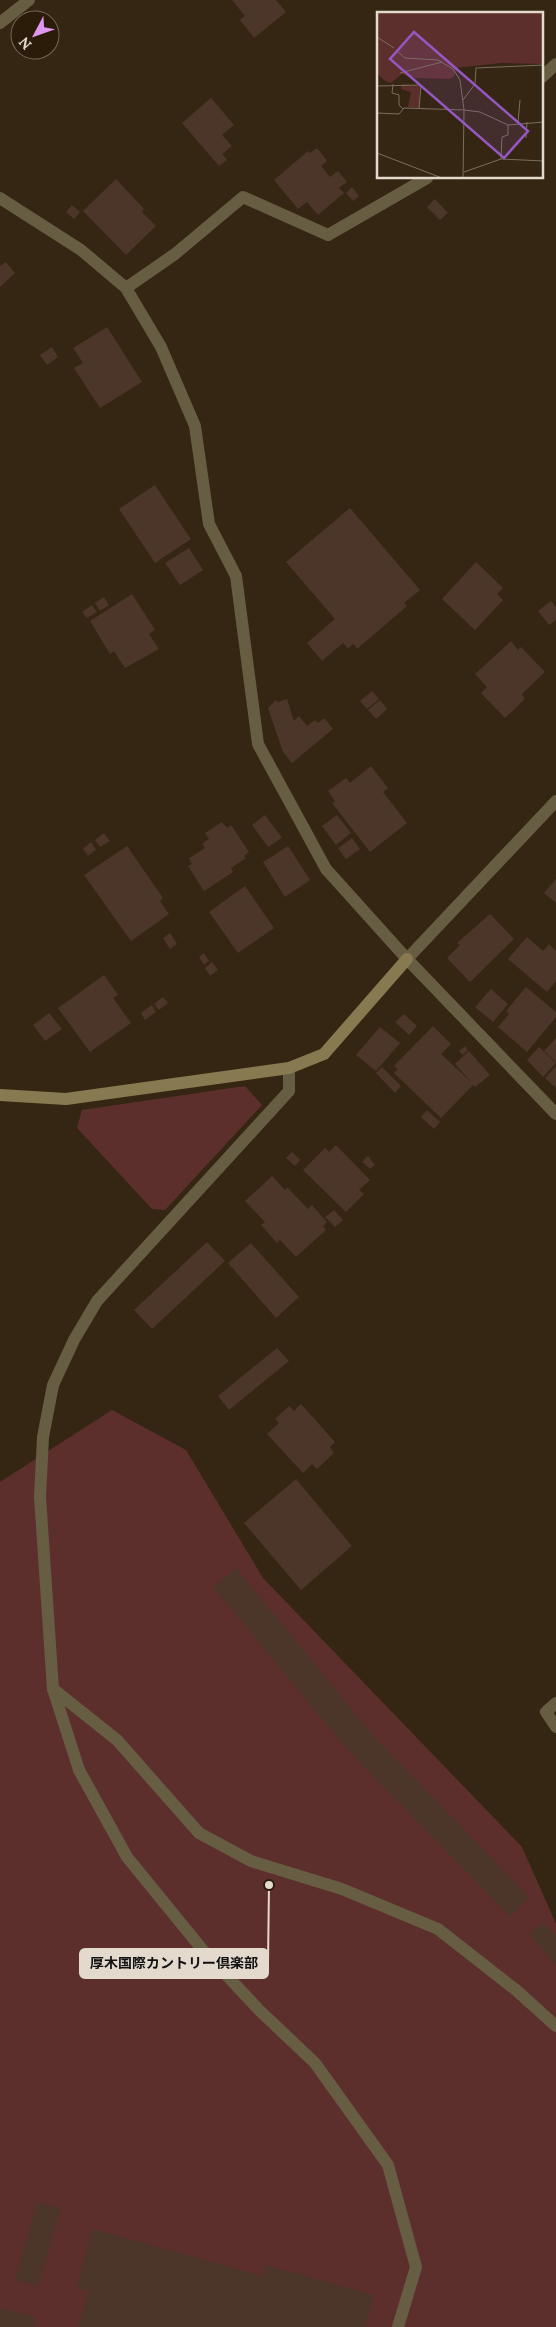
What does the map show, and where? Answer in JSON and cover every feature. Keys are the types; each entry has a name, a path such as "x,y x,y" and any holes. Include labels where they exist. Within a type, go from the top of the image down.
{"street":[{"path":"0,23 29,0"},
{"path":"544,75 556,64"},
{"path":"126,288 175,254 243,197 328,235 425,179"},
{"path":"0,198 81,250 126,288 161,347 195,426 209,524 236,576 258,744 326,869 407,959 556,1114"},
{"path":"0,1095 66,1099 289,1068 324,1054 407,959 556,801"},
{"path":"289,1068 289,1090 97,1301 74,1340 53,1385 43,1437 40,1497 53,1689 80,1770 126,1857 208,1956 259,2010 315,2063 388,2165 416,2267 398,2327"},
{"path":"53,1689 117,1740 199,1834 251,1861 342,1890 438,1929 516,1990 556,2026"},
{"path":"556,1703 546,1712 556,1727"}],"shaded area":[{"path":"245,1086 262,1105 165,1210 152,1209 77,1128 82,1110"},
{"path":"112,1410 186,1450 263,1578 522,1847 556,1924 556,2327 0,2327 0,1482"}],"building":[{"path":"232,0 276,0 286,12 254,38 240,20 245,16"},
{"path":"211,98 234,125 222,135 232,146 222,154 227,160 219,166 182,123"},
{"path":"317,148 327,161 321,166 330,177 338,171 347,182 339,188 344,193 318,215 307,202 298,209 274,180 308,151 310,153"},
{"path":"116,179 144,209 142,212 156,226 126,255 83,211"},
{"path":"352,187 359,196 353,201 346,193"},
{"path":"435,199 448,213 440,220 427,207"},
{"path":"72,205 80,212 74,219 66,212"},
{"path":"6,262 15,273 0,287 0,266"},
{"path":"107,327 142,382 100,408 74,368 83,363 73,348"},
{"path":"52,347 58,357 47,365 40,355"},
{"path":"155,485 191,539 155,563 119,509"},
{"path":"350,508 420,590 404,603 407,606 357,649 354,644 348,648 343,643 322,661 307,643 335,619 286,562"},
{"path":"189,548 203,570 180,585 165,563"},
{"path":"476,562 503,588 497,594 503,600 475,630 442,599"},
{"path":"132,594 155,630 149,634 159,649 125,668 114,651 110,654 90,621"},
{"path":"104,597 109,605 100,611 95,603"},
{"path":"551,601 556,607 556,620 549,625 538,611"},
{"path":"92,605 97,612 87,618 82,612"},
{"path":"511,641 518,650 521,647 545,672 522,694 525,699 505,718 481,693 487,687 475,674"},
{"path":"372,691 379,699 367,709 360,701"},
{"path":"287,699 294,721 299,716 307,726 315,720 318,723 324,718 333,729 292,763 283,752 268,708 276,700 278,702"},
{"path":"380,700 387,709 376,719 368,710"},
{"path":"371,766 388,788 383,792 407,823 370,852 332,803 335,801 328,791 346,778 350,783"},
{"path":"265,815 282,838 268,847 252,825"},
{"path":"337,815 351,833 336,845 322,826"},
{"path":"222,822 227,828 231,825 249,852 244,856 246,858 231,868 233,872 204,891 188,866 192,864 189,858 205,848 202,844 209,839 205,833"},
{"path":"104,833 110,841 100,847 95,840"},
{"path":"352,838 360,849 346,859 338,848"},
{"path":"91,842 96,850 88,856 83,849"},
{"path":"127,846 163,898 160,901 169,914 131,941 84,875"},
{"path":"288,846 310,880 285,897 263,862"},
{"path":"556,879 556,903 544,893"},
{"path":"245,886 274,928 238,953 209,912"},
{"path":"490,914 514,939 470,982 447,958 460,945 457,943"},
{"path":"170,933 177,944 170,949 163,938"},
{"path":"527,937 543,951 549,944 556,951 556,981 547,992 508,959"},
{"path":"204,953 209,961 204,965 199,957"},
{"path":"212,962 218,970 210,976 205,968"},
{"path":"104,975 118,995 113,998 131,1023 90,1052 58,1008"},
{"path":"526,987 556,1012 556,1017 527,1052 498,1027 509,1014 506,1011"},
{"path":"491,989 508,1004 493,1022 475,1007"},
{"path":"163,997 168,1003 159,1010 154,1004"},
{"path":"152,1005 156,1012 145,1020 141,1013"},
{"path":"49,1013 62,1029 45,1041 33,1025"},
{"path":"404,1014 417,1026 409,1035 395,1022"},
{"path":"433,1026 451,1044 441,1054 471,1082 455,1064 469,1051 490,1075 475,1087 473,1085 441,1118 394,1073 398,1069 394,1066"},
{"path":"380,1027 400,1043 376,1071 356,1055"},
{"path":"556,1038 556,1062 544,1051"},
{"path":"465,1046 468,1050 463,1055 459,1051"},
{"path":"539,1047 556,1063 543,1077 527,1060"},
{"path":"556,1066 556,1088 545,1078"},
{"path":"382,1067 401,1086 395,1093 376,1073"},
{"path":"427,1110 440,1122 434,1129 421,1117"},
{"path":"336,1145 370,1180 359,1190 364,1194 346,1212 303,1170 325,1148 329,1152"},
{"path":"292,1152 300,1160 295,1166 286,1158"},
{"path":"368,1156 375,1165 370,1169 362,1162"},
{"path":"272,1176 285,1190 287,1187 308,1209 312,1205 327,1222 323,1226 326,1230 296,1257 280,1240 277,1243 261,1225 265,1222 245,1201"},
{"path":"334,1210 343,1220 335,1227 325,1217"},
{"path":"207,1242 225,1261 152,1329 134,1310"},
{"path":"251,1243 299,1297 276,1318 228,1263"},
{"path":"277,1348 289,1361 229,1410 218,1396"},
{"path":"301,1404 335,1442 330,1447 334,1453 317,1469 312,1464 303,1473 267,1434 279,1423 275,1419 289,1406 294,1411"},
{"path":"296,1479 352,1546 301,1590 244,1523"},
{"path":"236,1568 371,1733 529,1897 510,1917 346,1748 213,1587"},
{"path":"543,1922 556,1936 556,1965 529,1935"},
{"path":"37,2202 61,2208 38,2286 15,2280"},
{"path":"93,2229 263,2276 266,2265 374,2295 365,2327 78,2327 88,2291 76,2288"},
{"path":"0,2308 36,2317 33,2327 0,2327"}],"place":[{"name":"厚木国際カントリー倶楽部","path":"269,1885"}]}
